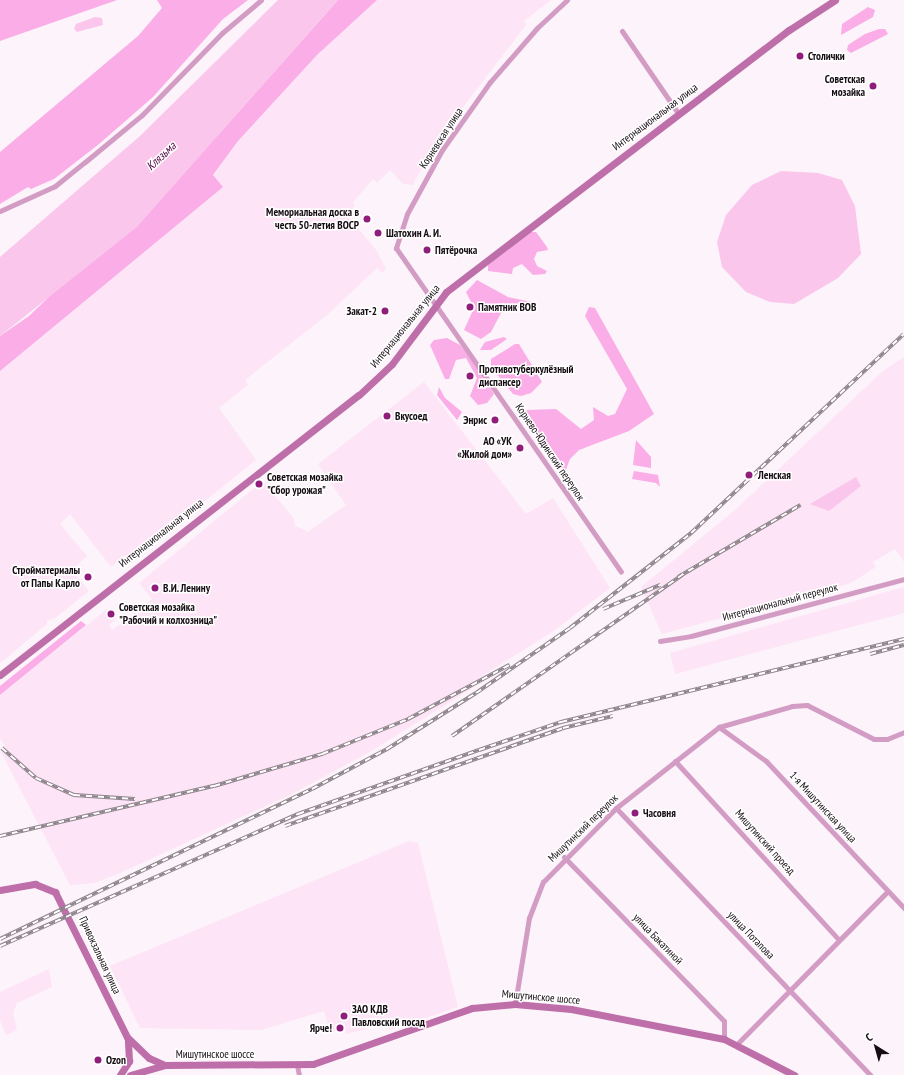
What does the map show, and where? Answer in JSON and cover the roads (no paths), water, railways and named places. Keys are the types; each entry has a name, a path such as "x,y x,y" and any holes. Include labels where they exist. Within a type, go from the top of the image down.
{"street":[{"path":"0,210 55,186 85,162 142,115 222,33 261,0"},
{"name":"Корневская улица","path":"437,304 396,248 408,214 442,150 490,82 537,28 567,0"},
{"name":"Интернациональная улица","path":"0,675 359,395 392,364 446,292 789,30 835,0"},
{"path":"622,31 678,114"},
{"name":"Корнево-Юдинский переулок","path":"437,304 621,572"},
{"name":"Интернациональный переулок","path":"660,641 691,636 904,579"},
{"path":"719,727 792,706 807,705 874,739 887,739 904,732"},
{"name":"Мишутинский переулок","path":"515,1004 534,898 564,857 616,808 719,727"},
{"name":"1-я Мишутинская улица","path":"719,727 766,761 887,892 904,908"},
{"name":"Мишутинский проезд","path":"675,761 838,939"},
{"name":"улица Потапова","path":"616,808 870,1075"},
{"name":"улица Бакатиной","path":"564,857 724,1021 724,1039"},
{"name":"Привокзальная улица","path":"0,890 35,884 55,892 127,1037 148,1058 165,1065"},
{"path":"737,1044 838,939 887,892"},
{"name":"Мишутинское шоссе","path":"165,1065 297,1065 326,1061 472,1008 515,1004 571,1009 724,1039 737,1044 794,1075"},
{"path":"120,1075 129,1061 127,1037"},
{"path":"130,1075 165,1065"},
{"path":"297,1065 299,1075"}],"water":[{"name":"Клязьма","path":"278,0 338,0 137,227 0,336 0,257 140,136"},
{"path":"95,17 102,18 103,25 77,32 74,29 76,24"},
{"path":"781,171 818,173 842,180 855,206 861,254 838,278 794,304 770,302 746,292 722,267 717,242 726,215 752,185"},
{"path":"856,477 861,486 829,511 810,504"}],"railway":[{"path":"0,939 312,789 387,749 476,693 570,628 691,533 904,334"},
{"path":"678,577 800,505"},
{"path":"452,736 682,575"},
{"path":"603,609 660,585"},
{"path":"0,946 298,814 561,722 904,639"},
{"path":"870,654 904,645"},
{"path":"0,836 214,786 322,754 408,719 509,665"},
{"path":"285,826 563,728 613,716"},
{"path":"2,748 36,778 74,795 135,799"}],"place":[{"name":"Столички","path":"800,56"},
{"name":"Советская мозайка","path":"873,86"},
{"name":"Мемориальная доска в честь 50-летия ВОСР","path":"367,219"},
{"name":"Шатохин А. И.","path":"378,233"},
{"name":"Пятёрочка","path":"427,250"},
{"name":"Памятник ВОВ","path":"470,307"},
{"name":"Закат-2","path":"385,311"},
{"name":"Противотуберкулёзный диспансер","path":"470,376"},
{"name":"Вкусоед","path":"387,416"},
{"name":"Энрис","path":"495,420"},
{"name":"АО «УК «Жилой дом»","path":"520,448"},
{"name":"Ленская","path":"749,475"},
{"name":"Советская мозайка \"Сбор урожая\"","path":"259,484"},
{"name":"Стройматериалы от Папы Карло","path":"88,577"},
{"name":"В.И. Ленину","path":"155,588"},
{"name":"Советская мозайка \"Рабочий и колхозница\"","path":"111,614"},
{"name":"Часовня","path":"635,813"},
{"name":"ЗАО КДВ Павловский посад","path":"344,1016"},
{"name":"Ярче!","path":"340,1028"},
{"name":"Ozon","path":"98,1060"}]}
